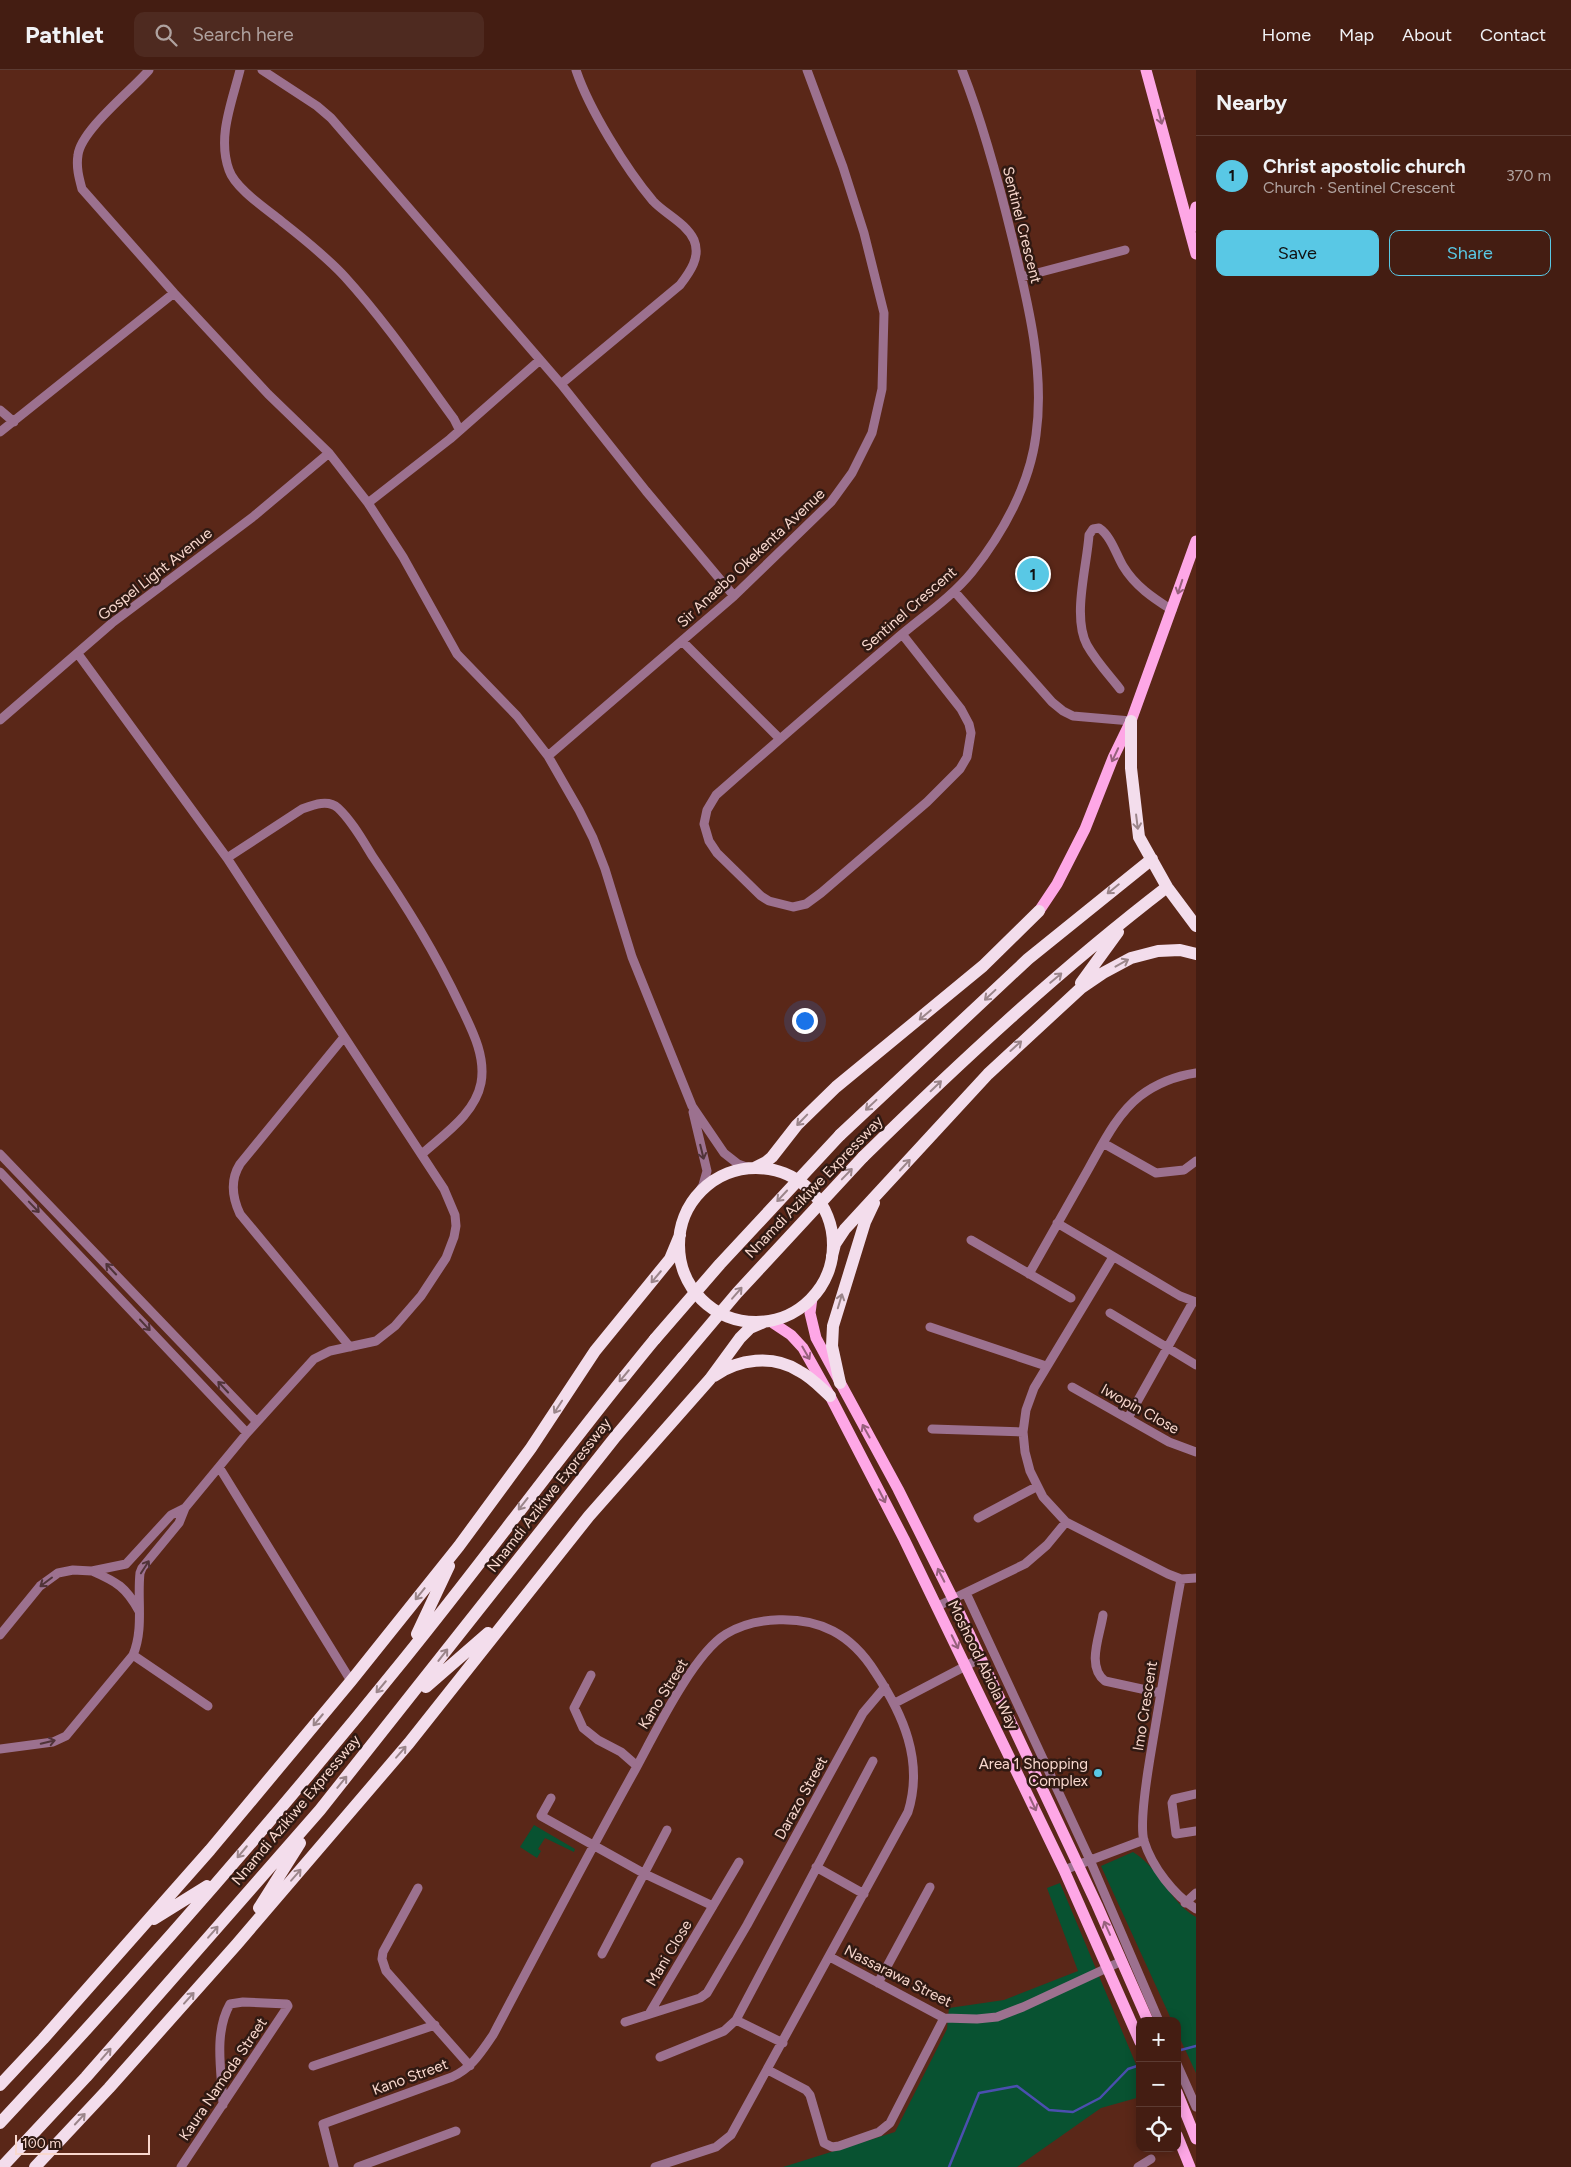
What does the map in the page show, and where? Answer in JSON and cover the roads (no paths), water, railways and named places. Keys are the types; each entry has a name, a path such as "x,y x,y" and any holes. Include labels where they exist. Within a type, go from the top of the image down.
{"highway":[{"path":"1131,721 1131,768 1138,837 1167,887 1196,926"},
{"name":"Nnamdi Azikiwe Expressway","path":"0,2123 64,2054 218,1880 405,1658 593,1413 720,1264 840,1135 1028,959 1152,859"},
{"name":"Nnamdi Azikiwe Expressway","path":"2,2167 86,2077 320,1810 616,1436 737,1292 863,1157 948,1074 1041,990 1167,887"},
{"path":"0,2085 210,1850 351,1681 459,1546 531,1448 595,1352 670,1259 686,1214 698,1195 712,1182 730,1173 766,1162 798,1125 836,1087 982,966 1039,911"},
{"path":"1067,1000 1134,913"},
{"path":"35,2167 109,2088 237,1944 409,1743 606,1496 710,1379 745,1332 767,1322 786,1317 800,1309 812,1298 822,1286 836,1244 845,1229 988,1074 1067,1000 1103,973 1131,958 1158,951 1180,950 1196,954"},
{"path":"751,1168 770,1169 786,1174 801,1182 813,1194 823,1207 830,1223 833,1240 832,1256"},
{"path":"840,1383 832,1346 833,1326 865,1222 881,1190"},
{"path":"680,1235 680,1255 685,1274 694,1292 708,1306 725,1316 744,1322 767,1322"},
{"path":"710,1379 723,1370 746,1362 777,1362 798,1370 830,1396"},
{"path":"405,1658 459,1546"},
{"path":"403,1707 511,1613"},
{"path":"237,1944 320,1810"},
{"path":"142,1927 218,1880"}],"main road":[{"path":"1146,70 1196,254"},
{"path":"1190,232 1196,207"},
{"path":"1039,911 1057,884 1085,830 1113,758 1131,721 1196,541"},
{"name":"Moshood Abiola Way","path":"812,1298 810,1313 813,1330 898,1489 953,1599 1078,1864 1146,2017"},
{"name":"Moshood Abiola Way","path":"767,1322 786,1330 796,1339 830,1396 938,1606 1064,1870 1136,2032"},
{"path":"1181,2102 1196,2139"},
{"path":"1181,2145 1190,2167"}],"street":[{"path":"149,70 84,138 78,154 78,171 82,189 174,293 268,394 329,453 368,503 403,556 457,654 517,716 548,756 580,810 593,838 605,869 634,964 692,1106 707,1171 704,1185 698,1195"},
{"path":"240,70 227,121 224,146 229,172 245,191 312,246 344,276 398,343 454,419 459,429"},
{"path":"262,70 317,106 331,118 561,384 646,491 734,596"},
{"path":"561,384 680,285 691,271 696,256 694,242 688,232 656,204 641,187 619,153 590,102 576,70"},
{"name":"Sentinel Crescent","path":"902,634 961,710 969,724 971,733 967,757 960,769 944,786 806,904 793,907 769,901 761,896 717,853 709,841 704,824 707,810 716,795 902,634 954,591 988,551 1004,526 1027,475 1032,457 1036,436 1039,394 1022,277 986,136 962,70"},
{"name":"Sir Anaebo Okekenta Avenue","path":"548,756 682,642 783,551 832,502 863,454 872,433 882,388 885,336 884,313 864,233 809,71"},
{"path":"1022,277 1125,250"},
{"path":"0,432 174,293"},
{"path":"368,503 450,439 459,429 540,360"},
{"path":"0,410 14,422"},
{"name":"Gospel Light Avenue","path":"0,720 78,654 112,622 254,516 329,453"},
{"path":"1120,689 1087,645 1081,621 1082,589 1089,535 1093,529 1099,528 1105,532 1124,568 1136,583 1154,599 1172,610"},
{"path":"954,591 1052,702 1063,711 1074,716 1131,721"},
{"path":"682,642 780,739"},
{"path":"0,1750 53,1742 66,1736 133,1655 137,1642 140,1614 139,1581 142,1568 179,1523 185,1508 247,1433 314,1359 322,1354 376,1341 394,1326 421,1296 451,1248 456,1226 455,1215 444,1190 422,1154 227,858 78,654"},
{"path":"227,858 302,809 314,804 327,803 337,807 352,826 409,908 442,966 471,1029 482,1065 480,1085 466,1114 422,1154"},
{"path":"344,1037 240,1164 234,1177 233,1191 240,1214 350,1347"},
{"path":"1028,1274 1103,1143 1125,1112 1139,1097 1166,1081 1196,1073"},
{"path":"692,1106 724,1152 738,1164 751,1168"},
{"path":"1103,1143 1156,1174 1184,1170 1196,1161"},
{"path":"0,1154 257,1422"},
{"path":"0,1172 247,1433"},
{"path":"46,1221 56,1211"},
{"path":"1057,1223 1113,1257 1195,1302 1128,1418"},
{"path":"971,1240 1071,1298"},
{"path":"1113,1257 1034,1388 1023,1432 1030,1472 1036,1487 1043,1497 1066,1522 1154,1568 1181,1578 1196,1578"},
{"path":"1110,1313 1196,1365"},
{"path":"930,1327 1046,1366"},
{"name":"Iwopin Close","path":"1072,1387 1169,1442 1196,1452"},
{"path":"932,1429 1023,1432"},
{"path":"219,1467 351,1681"},
{"path":"978,1518 1036,1487"},
{"path":"0,1635 40,1586 58,1573 73,1570 92,1571 126,1564 171,1515 185,1508"},
{"path":"938,1606 1030,1561 1066,1522"},
{"path":"92,1571 113,1580 130,1594 140,1614"},
{"name":"Imo Crescent","path":"1181,1578 1145,1790 1144,1840 1156,1865 1170,1885 1186,1902 1196,1909"},
{"path":"966,1593 1090,1860 1157,2017"},
{"path":"1103,1616 1094,1664 1100,1676 1105,1681 1160,1693"},
{"name":"Kano Street","path":"334,2167 323,2124 452,2077 470,2066 493,2035 593,1846 679,1690 706,1653 725,1634 743,1626 767,1621 789,1620 811,1623 833,1631 854,1646 885,1687 895,1704 912,1750 914,1767 913,1798 908,1812 830,1957 731,2135 716,2147 655,2167"},
{"path":"133,1655 208,1706"},
{"path":"895,1704 981,1658"},
{"path":"591,1675 574,1708 583,1728 598,1740 621,1752 637,1766"},
{"name":"Darazo Street","path":"625,2022 700,1998 707,1993 747,1926 863,1713 885,1687"},
{"path":"660,2057 724,2031 736,2020 873,1761"},
{"path":"1196,1794 1174,1799 1172,1804 1176,1834 1196,1832"},
{"path":"551,1798 541,1816 645,1874 712,1906"},
{"path":"602,1954 667,1830"},
{"path":"1064,1870 1144,1840"},
{"name":"Mani Close","path":"649,2014 739,1862"},
{"path":"816,1867 864,1894"},
{"path":"878,1983 930,1886"},
{"path":"418,1888 383,1952 382,1959 386,1971 470,2066"},
{"path":"1186,1902 1196,1893"},
{"name":"Nassarawa Street","path":"830,1957 944,2018 977,2019 997,2017 1059,1992 1122,1961"},
{"name":"Kaura Namoda Street","path":"181,2167 288,2006 284,2003 243,2002 230,2004 223,2016 220,2044 222,2105"},
{"path":"768,2070 806,2090 810,2095 824,2143 832,2147 839,2146 879,2132 890,2123 944,2018"},
{"path":"736,2020 783,2043"},
{"path":"313,2066 435,2025"},
{"path":"1181,2073 1196,2107"},
{"path":"358,2167 456,2131"},
{"path":"1138,2167 1151,2159"}],"waterway":[{"path":"1181,2050 1196,2046"},
{"path":"949,2167 979,2093 1017,2086 1049,2110 1073,2112 1100,2098 1128,2069 1136,2066"}],"place":[{"name":"Christ apostolic church","path":"1033,574"},
{"name":"Area 1 Shopping Complex","path":"1098,1773"}]}
